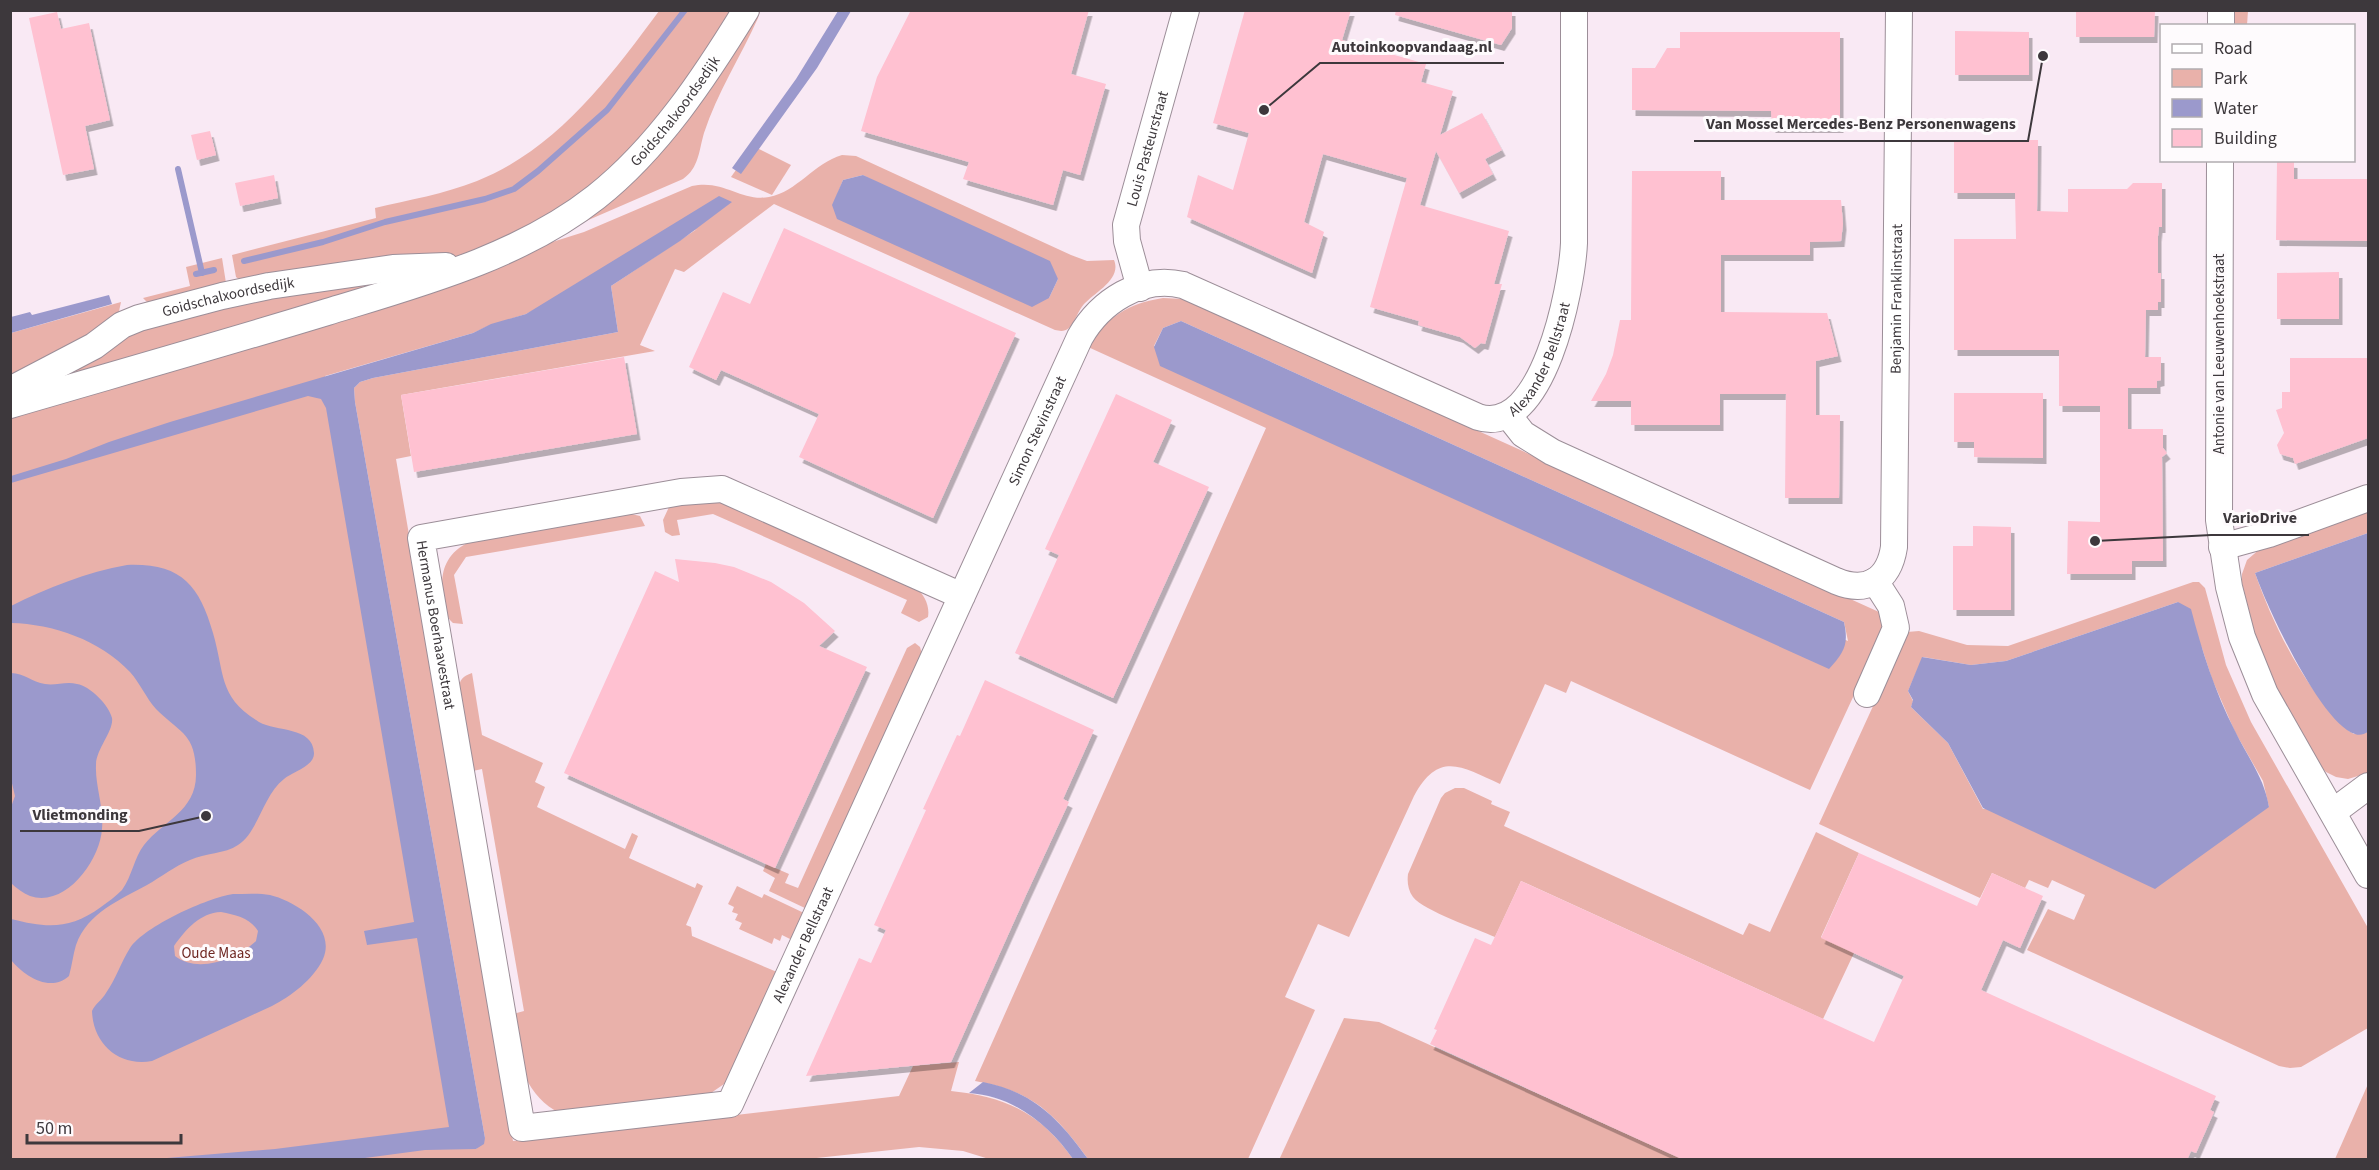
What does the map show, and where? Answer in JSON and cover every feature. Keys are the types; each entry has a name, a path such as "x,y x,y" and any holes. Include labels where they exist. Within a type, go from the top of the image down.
{"street":[{"name":"Goidschalxoordsedijk","path":"10,405 378,296 464,267 550,226 579,209 613,182 639,157 673,116 746,10"},
{"name":"Louis Pasteurstraat","path":"1140,288 1127,241 1126,225 1186,10"},
{"name":"Alexander Bellstraat","path":"1140,288 1168,284 1189,287 1478,417 1492,419 1508,415 1524,402 1544,363 1556,333 1569,287 1574,243 1575,10"},
{"name":"Benjamin Franklinstraat","path":"1875,581 1889,566 1894,547 1899,10"},
{"name":"Antonie van Leeuwenhoekstraat","path":"2220,162 2219,504 2222,547 2233,605 2258,679 2277,718 2368,875"},
{"name":"Goidschalxoordsedijk","path":"10,390 94,346 129,322 212,298 262,287 393,268 464,267"},
{"name":"Simon Stevinstraat","path":"962,596 1086,326 1110,300 1140,288"},
{"path":"1508,415 1518,430 1543,448 1617,482 1844,584 1858,586 1875,581 1891,606 1897,624 1867,694"},
{"name":"Hermanus Boerhaavestraat","path":"522,1128 421,538 681,492 722,489 962,596"},
{"path":"2222,547 2282,530 2368,498"},
{"name":"Alexander Bellstraat","path":"522,1128 730,1104 962,596"},
{"path":"2332,812 2368,786"}],"green space":[{"path":"659,11 736,11 666,113 609,175 527,229 461,256 445,259 246,285 236,277 232,255 376,218 375,208 452,190 506,167 557,131 580,109"},
{"path":"755,11 760,11 758,18 716,104 704,133 698,158 688,175 563,231"},
{"path":"2232,11 2248,11 2247,24 2232,24"},
{"path":"753,146 791,165 772,195 731,177"},
{"name":"Oude Maas","path":"842,155 856,156 1071,255 1087,261 1114,260 1114,273 1106,285 1084,304 1069,328 1064,331 1055,330 774,204 684,272 675,269 640,345 655,351 401,395 411,456 396,459 513,1141 899,1096 913,1066 959,1062 951,1091 989,1098 1021,1110 1048,1130 1073,1159 989,1159 963,1151 919,1147 798,1160 11,1160 11,413 584,232 692,186 714,185 759,198 779,194 832,159","holes":["863,175 1058,279 1049,298 833,205 843,180","697,229 611,286 618,332 373,378 360,382 354,388 485,1138 476,1149 459,1149 325,376 473,333 526,314"]},
{"path":"222,258 226,283 148,303 143,298 190,286 186,267"},
{"path":"430,269 11,394 114,340 210,304"},
{"path":"1163,298 1184,299 1195,303 1879,612 1886,626 1810,790 1571,681 1566,693 1545,684 1500,784 1474,772 1452,766 1433,772 1414,796 1349,937 1318,924 1285,997 1315,1010 1248,1159 1088,1159 1065,1129 1028,1098 995,1085 975,1081 1266,428 1088,347 1111,319 1129,308","holes":["1181,321 1844,622 1848,641 1154,346 1163,328"]},
{"path":"121,302 118,316 11,383 11,333"},
{"path":"718,500 916,587 926,600 928,617 919,622 901,613 907,600 713,514 677,520 680,535 672,536 665,532 663,520 669,507"},
{"path":"2368,510 2368,533 2255,573 2282,637 2305,678 2349,731 2354,734 2368,732 2368,773 2348,779 2336,777 2319,765 2280,698 2256,639 2242,583 2242,574 2247,560 2261,548"},
{"path":"627,513 640,516 645,526 466,557 454,575 463,624 453,623 449,618 443,592 443,575 448,560 460,547 469,542"},
{"path":"2193,582 2199,582 2205,588 2226,665 2251,722 2368,928 2368,1028 2301,1067 2279,1066 2027,950 2048,909 2074,920 2085,895 2052,880 2048,888 2029,880 2025,888 1992,873 1980,898 1819,824 1907,632 1919,631 1967,645 2008,646","holes":["2178,602 2202,648 2212,679 2235,732 2263,781 2269,807 1983,809 1948,743 1911,707 1913,701 1908,691 1923,657 1971,665 2006,661"]},
{"path":"915,643 920,647 922,654 807,909 769,891 775,878 763,871 766,864 789,874 785,883 798,888 907,648"},
{"path":"472,673 482,735 543,763 535,782 545,787 537,807 625,849 632,833 638,836 629,858 695,888 697,883 703,886 686,925 691,927 692,936 777,972 727,1082 708,1095 560,1113 540,1098 525,1077 513,1014 524,1011 482,769 473,771 459,689 462,679"},
{"path":"1455,788 1464,788 1510,812 1504,826 1743,935 1749,923 1770,932 1816,832 1859,853 1821,937 1854,953 1823,1019 1521,881 1495,937 1428,908 1410,892 1408,874 1441,798"},
{"path":"737,886 762,898 764,894 804,913 792,940 782,935 780,941 774,938 772,944 739,929 742,923 735,920 738,914 732,912 734,907 728,904"},
{"path":"1344,1018 1379,1022 1684,1160 1279,1160"},
{"path":"2368,1084 2368,1159 2335,1159"}],"water":[{"path":"838,11 851,11 817,68 741,174 732,168 796,79"},
{"path":"863,175 1050,261 1058,279 1049,298 1032,307 837,219 832,205 843,180"},
{"path":"719,196 732,202 680,241 611,286 618,332 373,378 360,382 354,388 485,1138 484,1144 476,1149 425,1150 350,1160 155,1159 275,1149 449,1127 417,938 367,945 364,931 414,922 326,408 321,399 308,396 11,483 11,476 170,422 473,333 491,324 526,314"},
{"path":"109,295 112,304 11,333 11,317 30,312 32,315"},
{"path":"1181,321 1844,622 1846,637 1842,653 1829,669 1160,366 1154,347 1163,328"},
{"path":"2368,533 2368,732 2359,735 2341,726 2312,688 2283,636 2255,573"},
{"path":"127,565 161,568 185,580 194,589 213,633 225,684 236,703 259,722 301,734 312,744 314,753 311,762 288,776 277,786 245,839 227,850 184,862 106,908 88,924 81,934 69,976 62,981 46,983 30,977 11,960 11,919 57,925 78,920 101,907 122,890 144,845 185,807 195,787 195,761 190,742 156,709 134,676 118,661 105,651 75,636 43,627 11,623 11,606 68,581"},
{"path":"2178,602 2191,609 2215,686 2259,777 2269,807 2155,889 1983,808 1948,743 1911,707 1913,700 1908,691 1922,657 1971,665 2006,661"},
{"path":"11,673 20,674 45,684 73,683 82,686 93,692 103,702 112,718 96,765 102,821 100,841 88,867 79,879 56,895 43,898 30,896 11,883 11,807 15,796 10,775"},
{"path":"233,894 270,895 301,909 319,926 324,936 326,947 319,967 301,987 272,1006 152,1061 129,1060 110,1051 97,1034 92,1011 110,988 130,948 162,922 193,907","holes":["221,912 251,923 258,931 256,941 239,953 217,962 195,964 175,956 174,946 194,923 206,915"]},
{"path":"983,1082 1017,1093 1044,1109 1067,1132 1088,1159 1073,1159 1041,1124 1015,1106 985,1095 969,1093"}],"building":[{"path":"911,10 1089,10 1071,74 1106,84 1080,175 1063,170 1053,205 963,179 969,162 861,131 877,77"},
{"path":"1245,10 1351,10 1342,40 1426,64 1421,82 1453,91 1440,135 1482,113 1502,150 1485,159 1493,174 1459,193 1436,151 1420,205 1509,231 1494,284 1502,284 1485,344 1481,343 1475,348 1460,337 1418,325 1419,321 1370,307 1407,178 1323,154 1304,222 1324,232 1312,273 1187,217 1198,175 1233,190 1249,133 1213,123"},
{"path":"1396,10 1512,10 1512,28 1501,45 1395,15"},
{"path":"2076,10 2155,10 2154,37 2076,37"},
{"path":"57,12 61,29 89,23 110,120 85,126 94,169 63,175 29,18"},
{"path":"1955,31 2029,32 2029,75 1955,75"},
{"path":"1680,32 1840,32 1840,127 1772,127 1771,111 1632,110 1632,68 1655,68 1667,48 1680,48"},
{"path":"210,131 216,155 197,160 191,135"},
{"path":"1954,140 2038,140 2037,211 2068,212 2068,189 2127,189 2133,183 2162,183 2162,227 2159,227 2158,236 2161,302 2158,302 2158,310 2146,310 2145,357 2161,357 2161,380 2157,381 2157,388 2128,388 2128,429 2163,429 2163,448 2167,453 2162,457 2163,561 2132,561 2132,574 2067,574 2068,521 2100,522 2100,406 2059,406 2059,350 1954,350 1954,239 2016,239 2015,193 1954,193"},
{"path":"2277,162 2294,162 2294,179 2368,179 2368,241 2276,240"},
{"path":"1632,171 1721,171 1721,200 1841,200 1843,224 1841,241 1810,242 1810,255 1721,255 1721,312 1827,313 1838,356 1816,361 1816,415 1840,415 1839,498 1785,498 1786,394 1720,394 1720,425 1631,425 1631,401 1591,401 1606,374 1613,355 1620,320 1631,320"},
{"path":"274,175 278,198 240,206 235,183"},
{"path":"784,228 1016,333 933,518 799,457 819,414 721,370 716,380 689,367 723,292 750,304"},
{"path":"2339,272 2339,319 2277,319 2277,273"},
{"path":"624,357 637,434 414,472 401,395"},
{"path":"2290,358 2368,358 2368,438 2295,464 2293,458 2280,454 2277,445 2284,433 2276,410 2282,408 2282,392 2290,392"},
{"path":"1954,393 2043,393 2043,458 1974,457 1974,442 1954,442"},
{"path":"1116,394 1172,420 1153,462 1209,487 1113,698 1015,653 1059,555 1045,549"},
{"path":"1973,526 2011,527 2011,610 1953,610 1953,546 1973,546"},
{"path":"675,559 734,567 771,582 804,603 835,631 819,646 867,667 775,868 564,773 655,571 679,582"},
{"path":"985,680 1094,730 1063,799 1069,802 951,1062 806,1076 859,958 871,963 886,930 874,925 926,810 923,809"},
{"path":"1859,853 1977,906 1992,873 2043,896 2020,948 2003,940 1981,990 2216,1096 2210,1110 2214,1112 2196,1153 2191,1151 2187,1160 1684,1160 1430,1044 1437,1030 1434,1029 1475,938 1491,945 1521,881 1874,1042 1904,976 1821,938"}],"waterway":[{"path":"244,261 323,242 385,222 485,199 514,189 538,171 607,110 685,10"},
{"path":"178,169 202,273"},
{"path":"196,274 214,270"}],"place":[{"name":"Van Mossel Mercedes-Benz Personenwagens","path":"2043,56"},
{"name":"Autoinkoopvandaag.nl","path":"1264,110"},
{"name":"VarioDrive","path":"2095,541"},
{"name":"Vlietmonding","path":"206,816"}]}
